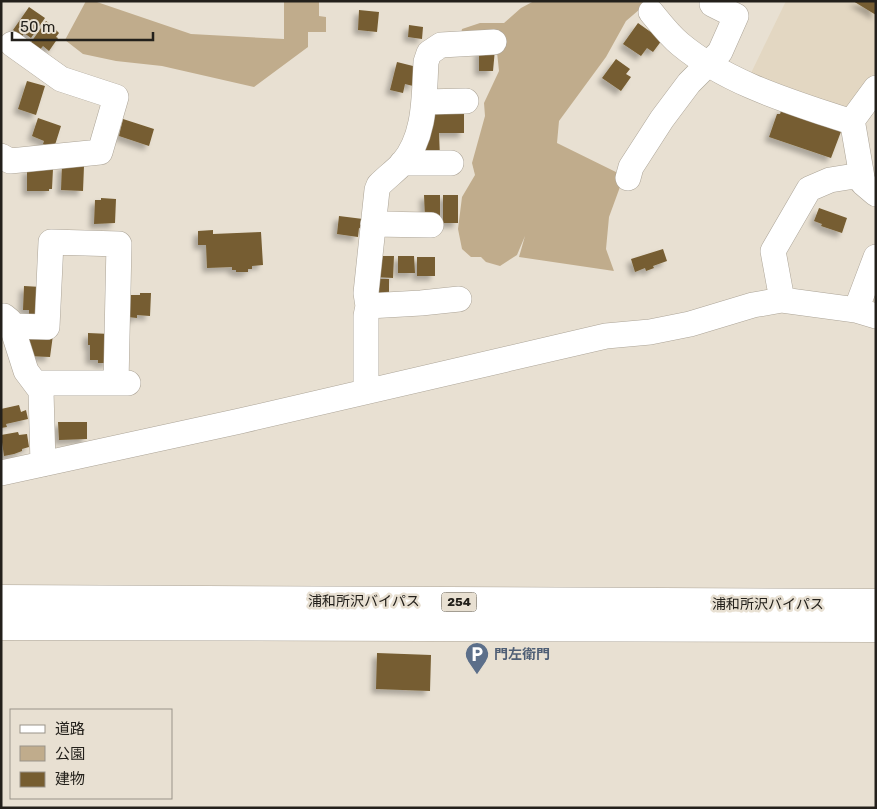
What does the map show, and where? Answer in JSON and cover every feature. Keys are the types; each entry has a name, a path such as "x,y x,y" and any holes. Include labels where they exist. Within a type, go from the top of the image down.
{"highway":[{"name":"浦和所沢バイパス","path":"1,599 876,603"},
{"name":"浦和所沢バイパス","path":"1,626 876,628"}],"street":[{"path":"628,178 631,168 662,119 689,83 720,52 736,16 712,4 713,1"},
{"path":"651,12 678,43 708,64 760,90 850,122 853,125 868,184 830,180 809,189 773,251 782,300"},
{"path":"366,391 366,316 368,306 366,293 376,190 402,163 416,142 422,122 426,62 429,53 441,45 494,42"},
{"path":"1,156 10,161 100,152 116,97 61,79 12,44"},
{"path":"850,122 876,88"},
{"path":"424,102 466,102"},
{"path":"402,163 451,163"},
{"path":"374,224 431,225"},
{"path":"35,383 122,383 119,244 51,242 47,327 7,321 26,371 40,391 43,464"},
{"path":"1,474 606,336 650,332 690,324 753,305 782,300 866,313 876,257"},
{"path":"368,306 421,304 459,299"}],"shaded area":[{"path":"786,1 876,1 876,72 847,109 751,73"}],"green space":[{"path":"86,1 94,1 191,34 284,39 284,1 319,1 319,16 326,17 326,32 308,32 308,47 254,87 162,66 116,61 83,54 65,40"},
{"path":"534,1 661,1 647,3 626,21 606,57 559,121 557,143 624,176 609,217 606,249 614,271 519,257 525,236 517,255 500,266 486,262 481,257 471,257 462,249 458,229 462,197 475,175 472,163 485,116 484,103 499,71 497,52 461,34 462,29 480,23 504,23 521,8"}],"building":[{"path":"853,1 876,1 876,15"},
{"path":"29,7 45,18 31,38 24,33 22,37 13,30"},
{"path":"359,10 379,12 377,32 358,30"},
{"path":"46,21 56,28 59,33 56,37 58,38 49,51 43,46 38,52 29,45"},
{"path":"638,23 662,40 653,52 647,48 641,56 623,44"},
{"path":"409,25 423,27 422,39 408,37"},
{"path":"479,49 495,49 493,71 479,71"},
{"path":"616,59 630,69 626,74 631,77 621,91 602,78"},
{"path":"397,62 417,67 413,86 405,84 403,93 390,90"},
{"path":"27,81 45,86 36,115 18,109"},
{"path":"782,108 842,129 831,158 769,137 777,114 780,114"},
{"path":"464,109 464,133 439,133 440,158 420,158 424,133 426,133 426,114"},
{"path":"38,118 61,126 54,148 43,144 44,141 32,136"},
{"path":"123,119 154,129 149,146 119,136"},
{"path":"62,165 84,166 83,191 61,190"},
{"path":"27,169 53,169 52,189 49,189 49,191 27,191"},
{"path":"424,195 440,195 440,217 425,217"},
{"path":"443,195 458,195 458,223 443,223"},
{"path":"101,198 116,199 115,223 94,224 95,200 101,200"},
{"path":"819,208 847,218 842,233 821,226 822,224 814,221"},
{"path":"339,216 363,219 362,229 359,228 358,237 337,234"},
{"path":"213,230 213,234 261,232 263,265 252,266 252,269 248,269 248,272 236,272 236,270 232,270 232,267 207,268 206,245 198,245 198,231"},
{"path":"663,249 667,261 653,266 654,268 646,271 645,268 635,272 631,259"},
{"path":"376,256 394,256 393,278 376,277"},
{"path":"398,256 414,256 415,273 398,273"},
{"path":"417,257 435,257 435,276 417,276"},
{"path":"372,279 389,279 389,299 373,299"},
{"path":"24,286 41,287 40,315 29,315 29,310 23,310"},
{"path":"140,293 151,293 150,316 137,315 137,318 128,317 129,295 140,295"},
{"path":"88,333 110,334 109,363 98,363 98,360 90,360"},
{"path":"28,334 53,335 50,357 29,356"},
{"path":"19,405 21,412 26,410 28,419 6,424 7,427 1,428 1,409"},
{"path":"58,422 87,422 87,439 59,440"},
{"path":"18,432 19,435 27,434 29,447 14,454 4,456 1,435"},
{"path":"377,653 431,655 430,691 376,689"}],"place":[{"name":"門左衛門","path":"477,675"}]}
